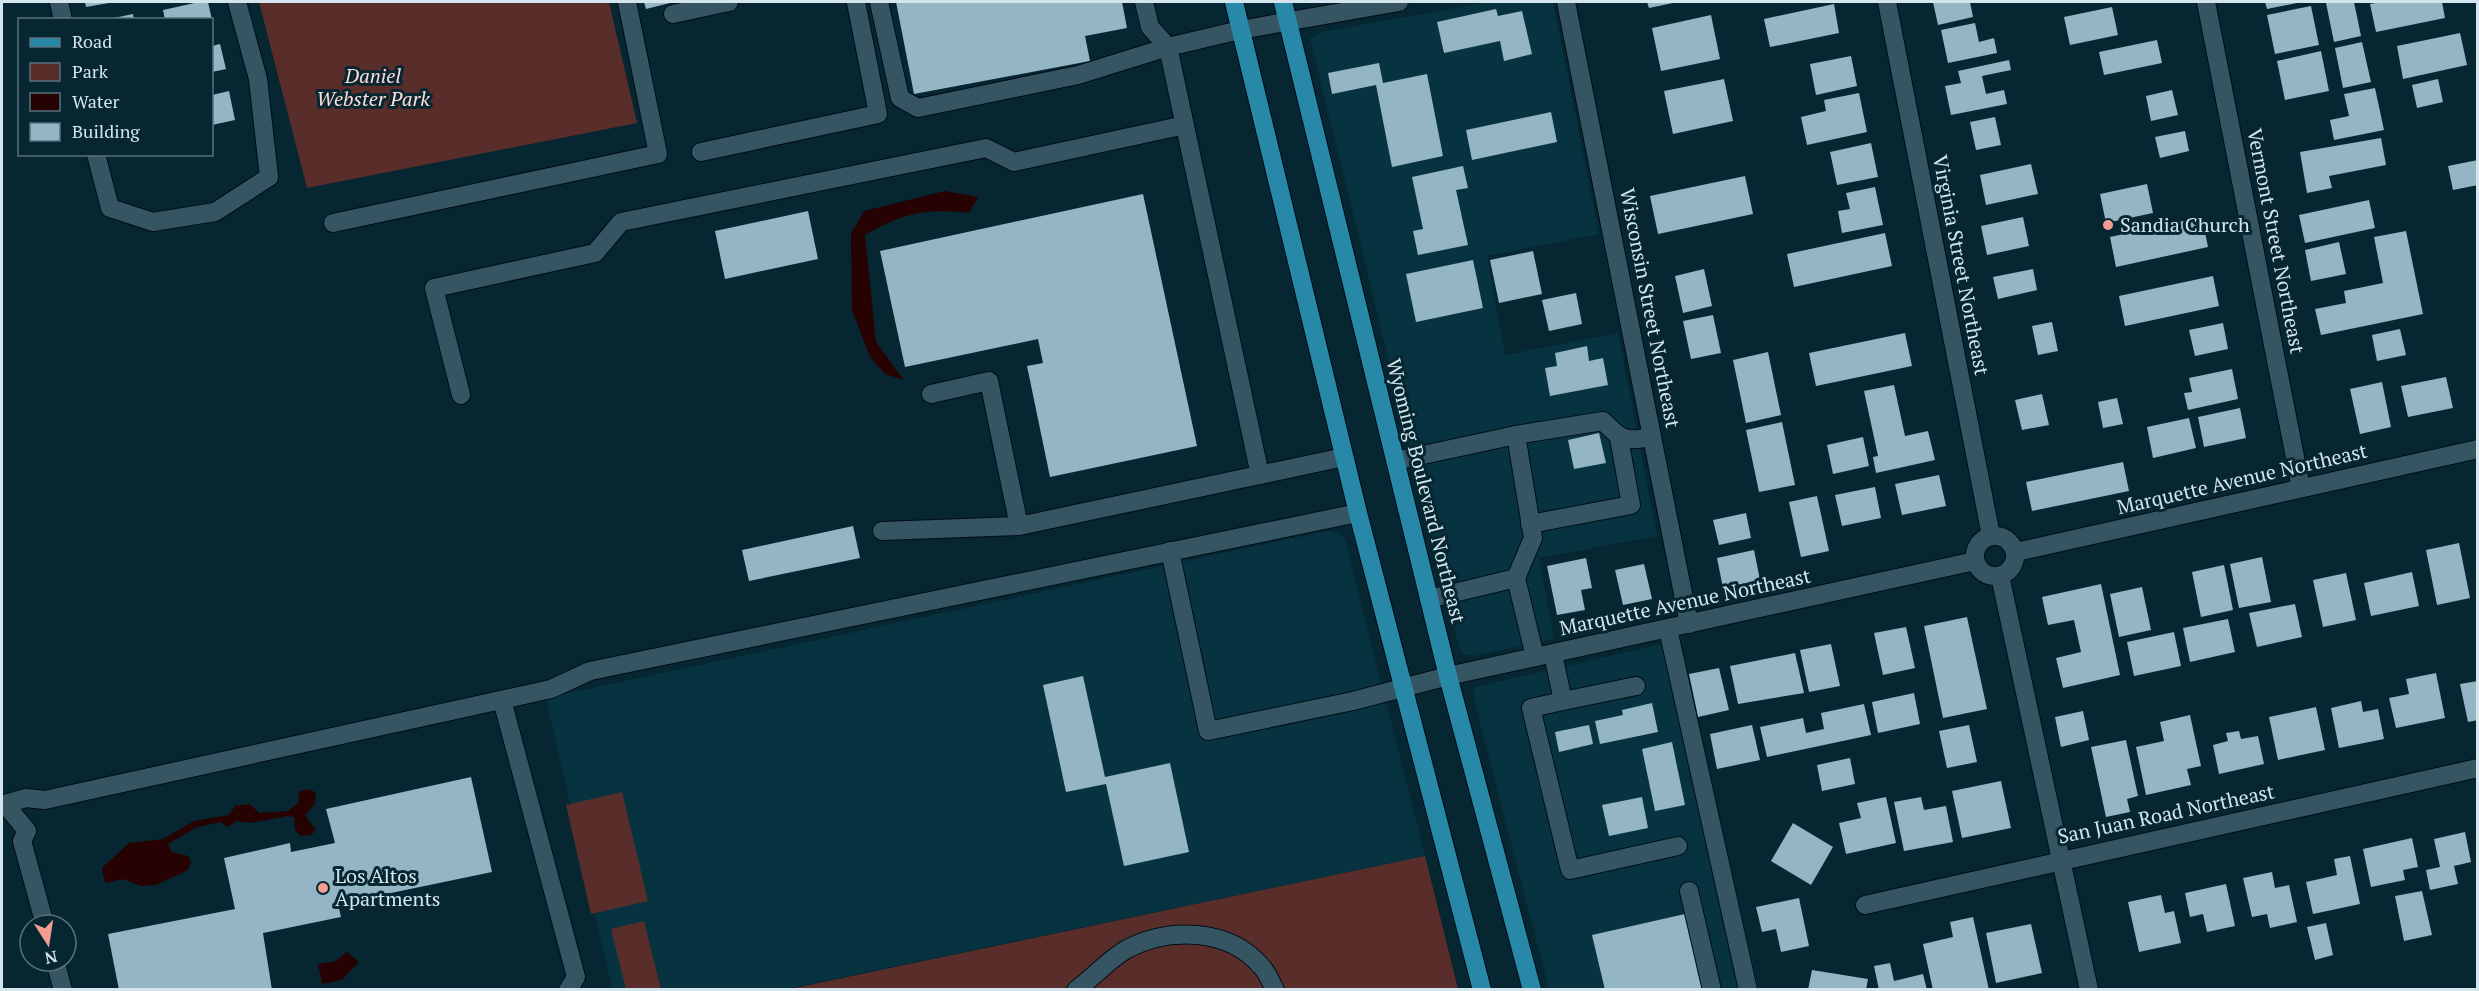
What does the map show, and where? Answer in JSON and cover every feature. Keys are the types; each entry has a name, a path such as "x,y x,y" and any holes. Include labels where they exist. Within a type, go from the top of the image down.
{"main road":[{"path":"1234,2 1358,513 1482,990"},
{"name":"Wyoming Boulevard Northeast","path":"1283,2 1448,676 1532,990"}],"street":[{"path":"59,2 63,18"},
{"path":"97,156 110,208 153,222 215,212 269,177 258,79 237,2"},
{"path":"333,223 658,154 627,2"},
{"path":"673,14 729,2"},
{"path":"701,152 878,114 858,2"},
{"path":"879,2 900,98 918,108 1078,75 1168,47 1240,30 1400,2"},
{"path":"1144,2 1150,27 1168,47 1260,475"},
{"name":"Wisconsin Street Northeast","path":"1566,2 1689,624"},
{"name":"Virginia Street Northeast","path":"1887,2 1991,536"},
{"name":"Vermont Street Northeast","path":"2206,2 2301,488"},
{"path":"461,395 435,288 595,253 621,222 986,148 1014,162 1185,125"},
{"path":"931,394 989,381 1019,526"},
{"path":"1395,461 1516,435 1603,421 1619,438 1630,505 1530,524"},
{"path":"1516,435 1533,538 1516,578 1563,701"},
{"path":"1619,438 1635,440 1652,437"},
{"name":"Marquette Avenue Northeast","path":"2016,552 2478,449"},
{"path":"882,531 1019,526 1344,457"},
{"path":"3,796 45,800 551,689 590,671 1358,513"},
{"path":"1991,536 2004,537 2016,552 2014,565 2000,576 1982,572 1975,561 1977,548 1991,536"},
{"name":"Marquette Avenue Northeast","path":"1170,551 1208,731 1353,701 1448,676 1975,561"},
{"path":"2000,576 2089,990"},
{"path":"1429,599 1516,578"},
{"path":"1668,629 1748,990"},
{"path":"1636,687 1531,708 1570,870 1678,846"},
{"path":"502,700 576,977 568,990"},
{"name":"San Juan Road Northeast","path":"1865,905 2478,768"},
{"path":"3,796 27,831 22,841 42,913"},
{"path":"1689,891 1712,990"},
{"path":"1076,990 1097,970 1126,950 1148,940 1178,934 1216,938 1241,948 1262,966 1275,990"},
{"path":"58,973 63,990"}],"shaded area":[{"path":"1488,2 1553,2 1599,234 1487,256 1505,355 1618,333 1657,536 1539,558 1554,639 1474,656 1463,654 1459,647 1310,38 1322,32"},
{"path":"1326,531 1338,533 1345,539 1425,856 785,989 612,989 546,698"},
{"path":"1679,640 1759,989 1549,989 1473,696 1474,689"}],"green space":[{"name":"Daniel Webster Park","path":"259,2 609,2 637,123 307,188"},
{"path":"622,792 648,901 591,914 566,805"},
{"path":"1425,856 1458,989 785,990"},
{"path":"644,921 661,989 626,989 611,929"}],"water":[{"path":"945,191 978,197 969,213 940,211 915,214 891,222 865,235 876,342 904,380 885,374 870,357 852,310 851,234 864,211"},
{"path":"310,789 316,793 315,804 305,815 316,830 311,835 301,836 295,830 294,817 288,816 250,823 237,821 227,827 221,822 197,827 168,844 172,852 188,856 191,861 188,870 156,885 141,886 123,879 105,883 102,868 129,843 163,839 194,821 229,815 235,806 250,804 259,813 288,811 299,802 298,792"},
{"path":"347,952 359,962 342,980 322,984 318,964 336,961"}],"building":[{"path":"85,2 109,2 109,3 86,7"},
{"path":"208,2 212,18 165,18 163,10"},
{"path":"644,2 674,2 646,9"},
{"path":"896,2 1122,2 1127,28 1085,36 1090,61 914,94"},
{"path":"1647,2 1673,2 1673,3 1649,8"},
{"path":"1933,2 1970,2 1973,17 1938,25"},
{"path":"2265,2 2297,2 2297,3 2267,9"},
{"path":"2354,2 2361,36 2334,42 2326,3"},
{"path":"2442,2 2445,18 2376,32 2370,4"},
{"path":"1834,4 1839,33 1770,47 1764,19"},
{"path":"2311,6 2319,45 2275,54 2267,15"},
{"path":"2112,7 2118,35 2070,45 2064,17"},
{"path":"1496,9 1498,16 1522,11 1532,54 1504,61 1500,41 1444,53 1437,22"},
{"path":"133,14 134,18 114,18"},
{"path":"1711,15 1720,59 1661,71 1652,28"},
{"path":"1975,23 1979,42 1994,38 1997,53 1948,63 1941,30"},
{"path":"2460,33 2467,65 2403,79 2397,46"},
{"path":"2157,40 2162,63 2104,75 2099,52"},
{"path":"2362,42 2371,82 2343,88 2335,48"},
{"path":"220,44 226,69 213,72 213,46"},
{"path":"2321,51 2329,91 2285,100 2277,61"},
{"path":"1851,56 1857,86 1816,95 1810,64"},
{"path":"2009,60 2011,70 1982,76 1986,94 2004,90 2007,104 1951,115 1945,86 1961,83 1958,71"},
{"path":"1379,63 1383,83 1427,74 1443,156 1392,167 1376,85 1332,94 1328,73"},
{"path":"1724,79 1733,121 1673,134 1664,91"},
{"path":"2438,79 2443,102 2417,108 2412,85"},
{"path":"2375,88 2384,130 2334,140 2330,120 2349,116 2344,94"},
{"path":"2172,90 2178,115 2151,121 2146,96"},
{"path":"229,91 235,120 213,125 213,95"},
{"path":"1859,93 1867,132 1807,145 1801,117 1826,111 1824,100"},
{"path":"1551,112 1557,142 1472,160 1466,130"},
{"path":"1995,117 2001,145 1976,150 1970,122"},
{"path":"2185,131 2189,151 2160,158 2155,137"},
{"path":"2381,138 2386,165 2329,176 2332,188 2307,193 2300,152"},
{"path":"1871,143 1878,177 1837,185 1830,152"},
{"path":"2478,160 2478,185 2453,190 2448,166"},
{"path":"2031,164 2038,194 1986,205 1980,175"},
{"path":"1463,166 1468,188 1456,190 1468,245 1418,255 1413,231 1423,229 1412,177"},
{"path":"1745,176 1753,214 1658,234 1650,196"},
{"path":"2147,184 2153,213 2106,223 2100,194"},
{"path":"1875,187 1883,225 1842,233 1838,211 1850,209 1846,193"},
{"path":"1143,194 1197,446 1050,477 1027,366 1043,363 1038,339 905,367 880,251"},
{"path":"2369,200 2375,228 2305,243 2299,215"},
{"path":"808,211 818,259 725,279 715,231"},
{"path":"2023,217 2029,246 1987,255 1981,226"},
{"path":"2202,217 2208,247 2116,267 2110,237"},
{"path":"2406,231 2423,314 2321,335 2315,309 2346,303 2344,291 2383,283 2374,237"},
{"path":"1885,233 1892,266 1794,287 1787,254"},
{"path":"2339,242 2346,274 2311,281 2305,250"},
{"path":"1533,251 1542,294 1499,303 1490,260"},
{"path":"1473,260 1483,308 1416,322 1406,274"},
{"path":"1704,269 1712,306 1683,313 1675,276"},
{"path":"2033,269 2037,290 1998,299 1993,277"},
{"path":"2213,276 2219,306 2125,326 2119,296"},
{"path":"1576,293 1582,324 1549,331 1542,300"},
{"path":"1713,315 1721,353 1691,359 1683,321"},
{"path":"2052,322 2058,351 2038,355 2032,326"},
{"path":"2223,323 2228,349 2195,356 2189,330"},
{"path":"2400,329 2406,355 2377,361 2372,335"},
{"path":"1905,333 1912,366 1816,386 1809,353"},
{"path":"1587,346 1589,361 1603,358 1608,385 1550,396 1545,368 1557,366 1555,353"},
{"path":"1768,352 1781,415 1746,423 1733,360"},
{"path":"2232,369 2238,399 2188,410 2184,393 2192,392 2189,378"},
{"path":"2446,377 2453,408 2408,417 2401,386"},
{"path":"2382,382 2391,427 2360,434 2350,389"},
{"path":"1894,385 1905,436 1928,431 1935,460 1876,473 1873,457 1878,456 1864,391"},
{"path":"2042,394 2049,425 2022,430 2015,400"},
{"path":"2117,398 2123,424 2103,428 2098,402"},
{"path":"2240,408 2246,438 2204,447 2198,417"},
{"path":"2189,418 2196,448 2153,458 2147,427"},
{"path":"1782,422 1795,485 1759,492 1746,430"},
{"path":"1599,433 1606,463 1574,469 1568,440"},
{"path":"1863,437 1869,466 1833,474 1827,445"},
{"path":"2123,462 2129,491 2032,511 2026,482"},
{"path":"1939,475 1946,506 1902,515 1895,484"},
{"path":"1875,487 1881,518 1842,526 1835,495"},
{"path":"1817,496 1829,551 1801,557 1789,502"},
{"path":"1746,513 1751,538 1719,545 1713,520"},
{"path":"853,526 860,558 749,581 742,550"},
{"path":"2459,543 2470,598 2437,605 2426,550"},
{"path":"1754,550 1760,580 1723,588 1717,558"},
{"path":"2262,557 2271,602 2239,608 2230,564"},
{"path":"1586,558 1592,588 1581,590 1585,610 1557,615 1547,566"},
{"path":"1644,564 1652,599 1623,605 1615,570"},
{"path":"2224,565 2233,610 2201,617 2192,572"},
{"path":"2412,572 2419,606 2371,616 2364,583"},
{"path":"2346,573 2356,620 2323,627 2313,580"},
{"path":"2101,584 2120,675 2063,688 2056,658 2081,652 2074,620 2048,625 2042,597"},
{"path":"2142,587 2151,630 2119,637 2110,594"},
{"path":"2295,604 2302,637 2257,647 2249,613"},
{"path":"1967,617 1987,709 1943,718 1924,626"},
{"path":"2228,619 2235,652 2190,662 2183,628"},
{"path":"1906,627 1915,668 1883,675 1874,633"},
{"path":"2174,632 2181,666 2134,676 2127,642"},
{"path":"1831,644 1840,686 1809,692 1800,650"},
{"path":"1795,653 1804,693 1738,704 1730,666"},
{"path":"1719,668 1729,710 1698,717 1689,674"},
{"path":"2436,673 2445,718 2396,728 2389,698 2409,694 2406,679"},
{"path":"1083,676 1105,777 1170,763 1189,852 1124,866 1106,784 1066,792 1043,685"},
{"path":"2478,681 2478,720 2468,722 2460,684"},
{"path":"1914,693 1920,724 1878,733 1872,702"},
{"path":"2361,701 2363,712 2378,709 2384,739 2339,748 2331,708"},
{"path":"1652,703 1658,732 1600,744 1595,721 1623,715 1622,710"},
{"path":"1864,704 1871,735 1767,757 1760,727 1803,718 1806,733 1824,729 1821,713"},
{"path":"2316,707 2325,750 2278,760 2269,717"},
{"path":"2083,711 2089,740 2061,747 2055,717"},
{"path":"2190,715 2201,766 2187,769 2191,785 2146,795 2136,747 2164,741 2160,722"},
{"path":"1589,725 1593,744 1559,752 1555,732"},
{"path":"1752,725 1760,760 1717,769 1710,734"},
{"path":"1969,725 1977,762 1947,768 1939,731"},
{"path":"2239,731 2241,739 2258,736 2264,764 2219,774 2213,745 2228,741 2226,733"},
{"path":"2126,740 2138,796 2127,799 2130,812 2106,817 2091,747"},
{"path":"1672,742 1685,805 1655,811 1642,749"},
{"path":"1850,758 1855,784 1822,791 1817,765"},
{"name":"Los Altos Apartments","path":"471,777 492,872 338,904 341,917 263,933 272,990 119,990 108,934 235,909 224,858 290,843 291,852 335,843 326,809"},
{"path":"2001,781 2011,828 1962,838 1952,791"},
{"path":"1642,797 1648,828 1609,836 1602,805"},
{"path":"1886,797 1896,843 1846,854 1839,823 1861,818 1857,803"},
{"path":"1921,797 1924,810 1946,806 1953,842 1904,851 1894,802"},
{"path":"1793,823 1833,847 1811,885 1771,861"},
{"path":"2465,832 2471,862 2454,866 2458,884 2430,890 2426,870 2440,867 2434,839"},
{"path":"2412,838 2418,867 2403,870 2405,880 2371,887 2363,849"},
{"path":"2350,856 2360,904 2313,914 2306,882 2337,875 2334,859"},
{"path":"2272,872 2275,888 2289,885 2297,922 2270,928 2267,914 2252,917 2243,878"},
{"path":"2226,884 2235,926 2207,932 2203,914 2190,917 2185,893"},
{"path":"2422,891 2432,935 2404,941 2395,896"},
{"path":"2161,895 2165,913 2174,911 2181,943 2139,952 2128,902"},
{"path":"1799,898 1809,946 1781,952 1776,929 1762,932 1756,907"},
{"path":"1685,914 1702,990 1605,990 1592,935"},
{"path":"1973,917 1989,990 1933,990 1923,944 1953,937 1950,922"},
{"path":"2326,923 2333,955 2315,960 2307,927"},
{"path":"2031,924 2042,973 1996,983 1986,933"},
{"path":"1890,963 1894,981 1923,974 1927,990 1879,990 1874,966"},
{"path":"1812,970 1868,979 1866,990 1808,990"}],"place":[{"name":"Sandia Church","path":"2108,225"},
{"name":"Los Altos Apartments","path":"323,888"}]}
